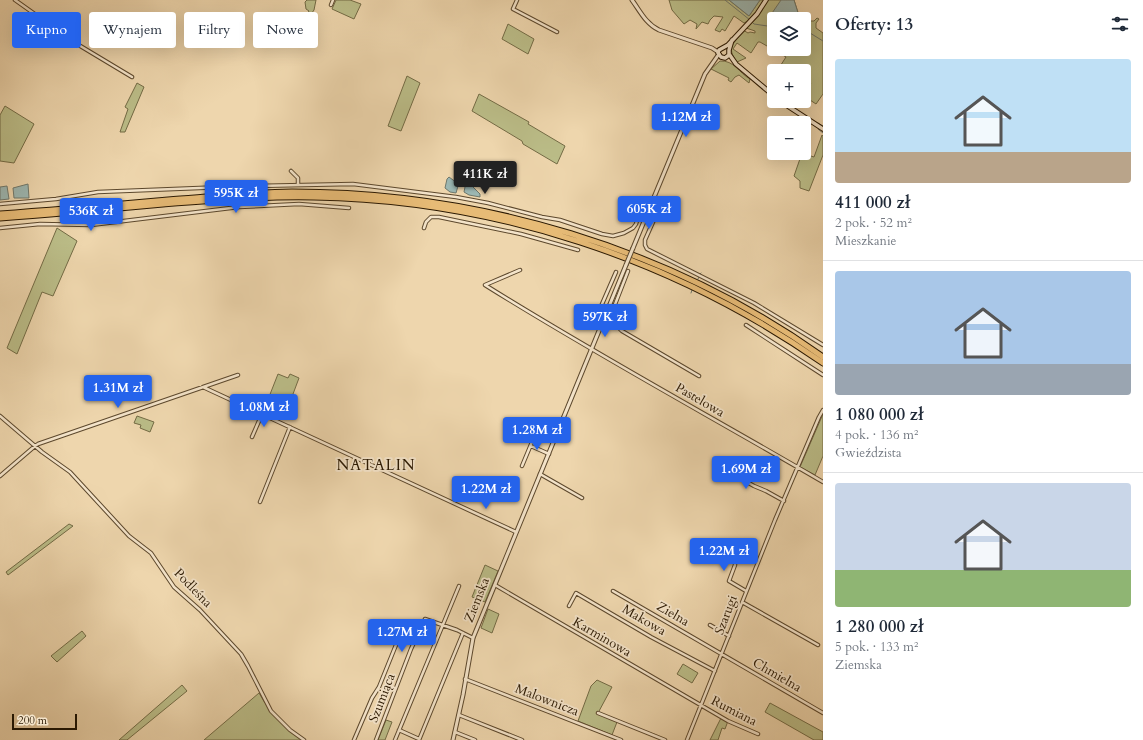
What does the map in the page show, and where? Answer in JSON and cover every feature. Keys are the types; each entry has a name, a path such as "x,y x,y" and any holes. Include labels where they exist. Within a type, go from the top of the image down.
{"highway":[{"path":"0,218 250,193 322,193 402,198 442,203 496,213 550,227 646,260 740,306 780,329 823,357"},
{"path":"123,206 242,198 322,197 370,199 448,209 494,218 582,242 619,255 664,274 708,294 749,316 823,363"},
{"path":"0,214 76,210"}],"main road":[{"path":"721,54 725,47 759,12 766,0"},
{"path":"729,52 732,40"},
{"path":"725,47 736,64"},
{"path":"721,54 729,52"},
{"path":"721,54 736,64 767,90"},
{"path":"791,108 823,129"}],"street":[{"path":"15,0 92,54 132,77"},
{"path":"331,5 333,0"},
{"path":"517,0 513,9 557,32"},
{"path":"632,0 653,27 712,48 721,54"},
{"name":"Ziemska","path":"453,740 459,716 473,638 705,74 721,54"},
{"path":"291,172 298,178 298,185"},
{"path":"0,204 56,199 98,192 353,184 456,197 503,206 542,217 560,220 610,236 620,235 631,230 636,224 644,205 656,210 657,214 645,240 647,249 754,303 823,345"},
{"path":"0,228 40,224 91,225 239,207 300,204 349,208"},
{"path":"424,228 426,222 431,217 439,217 521,234 578,250"},
{"name":"Pastelowa","path":"520,270 485,285 592,350 823,482"},
{"path":"612,318 615,315 613,310 614,306 628,271"},
{"path":"616,272 599,311 600,313 612,318 622,331 699,376"},
{"path":"746,325 823,375"},
{"path":"0,476 34,446 238,375"},
{"path":"204,387 516,532"},
{"name":"Szarugi","path":"687,740 775,520 823,410"},
{"path":"252,437 262,414"},
{"name":"Podleśna","path":"0,416 34,446 70,472 129,536 151,553 174,587 200,610 241,654 271,712 290,730 304,740"},
{"path":"260,502 290,427"},
{"path":"522,466 537,430"},
{"path":"531,446 549,454"},
{"path":"717,464 754,486 784,501"},
{"path":"540,474 582,498"},
{"path":"705,543 735,562 736,565 729,581 746,592"},
{"name":"Karminowa","path":"494,585 701,705"},
{"path":"396,740 458,586"},
{"name":"Zielna","path":"613,591 722,654"},
{"name":"Makowa","path":"569,606 576,593 651,637 715,671"},
{"path":"742,602 818,645"},
{"name":"Szumiąca","path":"376,740 411,649 425,619 442,626"},
{"path":"710,625 729,636"},
{"path":"442,626 473,638"},
{"path":"399,730 419,740 463,634"},
{"path":"354,740 372,698 379,686 400,635"},
{"name":"Chmielna","path":"722,654 823,713"},
{"name":"Malownicza","path":"466,679 614,739 621,740"},
{"name":"Rumiana","path":"701,705 732,724 758,734"},
{"path":"598,714 665,740"},
{"path":"459,716 522,740"},
{"path":"455,732 475,740"}],"green space":[{"path":"307,0 316,0 313,12 308,12 306,9 305,2"},
{"path":"336,0 350,0 361,4 354,19 332,9"},
{"path":"669,0 729,0 749,16 760,0 794,0 798,12 767,12 767,46 758,42 751,53 737,43 733,49 746,58 737,62 733,57 732,45 743,30 748,33 755,33 755,31 746,28 748,21 744,23 734,16 725,31 722,29 720,32 715,30 723,17 714,16 708,24 702,22 696,29 697,24 690,20 684,24 672,10"},
{"path":"817,18 819,19 816,23 816,28 823,33 823,94 816,104 811,101 811,64 782,64 786,57 784,56 811,56 811,21 814,21"},
{"path":"508,24 534,39 528,54 502,39"},
{"path":"720,61 725,61 733,65 750,79 749,83 739,75 731,82 728,80 729,78 711,69"},
{"path":"407,76 420,83 401,131 388,126"},
{"path":"137,83 144,87 125,132 120,132 128,109 125,107"},
{"path":"479,94 529,122 528,124 565,146 557,164 472,111"},
{"path":"5,106 34,124 14,163 0,161 0,115"},
{"path":"822,135 823,155 809,191 800,188 800,181 794,176 800,160 811,160 811,156 814,157"},
{"path":"57,228 77,241 53,296 42,292 17,354 7,348"},
{"path":"278,374 288,378 290,374 299,378 287,410 267,402"},
{"path":"823,414 823,456 815,475 800,467"},
{"path":"137,416 154,422 150,432 140,428 141,425 134,423"},
{"path":"69,524 73,526 8,575 6,572"},
{"path":"485,565 498,571 485,602 472,597"},
{"path":"488,609 499,614 492,633 481,628"},
{"path":"82,631 86,636 57,662 51,656"},
{"path":"683,664 698,673 692,683 677,674"},
{"path":"597,680 612,687 598,713 617,722 612,735 578,721 591,686"},
{"path":"182,685 187,691 127,740 119,740"},
{"path":"259,693 278,719 302,740 204,740"},
{"path":"770,703 823,732 823,740 814,740 765,712"},
{"path":"721,718 728,721 725,729 722,728 718,740 710,740"},
{"path":"386,720 392,722 385,740 378,740"}],"water":[{"path":"729,0 760,0 749,16"},
{"path":"781,0 794,0 798,12 773,12"},
{"path":"449,177 457,183 458,186 456,193 450,192 445,188"},
{"path":"467,181 480,194 480,197 469,195 464,192"},
{"path":"28,184 29,198 14,198 13,188"},
{"path":"7,186 9,199 0,200 0,187"}],"waterway":[{"path":"725,0 750,20"},
{"path":"752,22 754,24 767,26"},
{"path":"811,34 823,41"},
{"path":"818,123 823,126"},
{"path":"818,129 823,133"}],"district":[{"name":"NATALIN","path":"376,465"}]}
